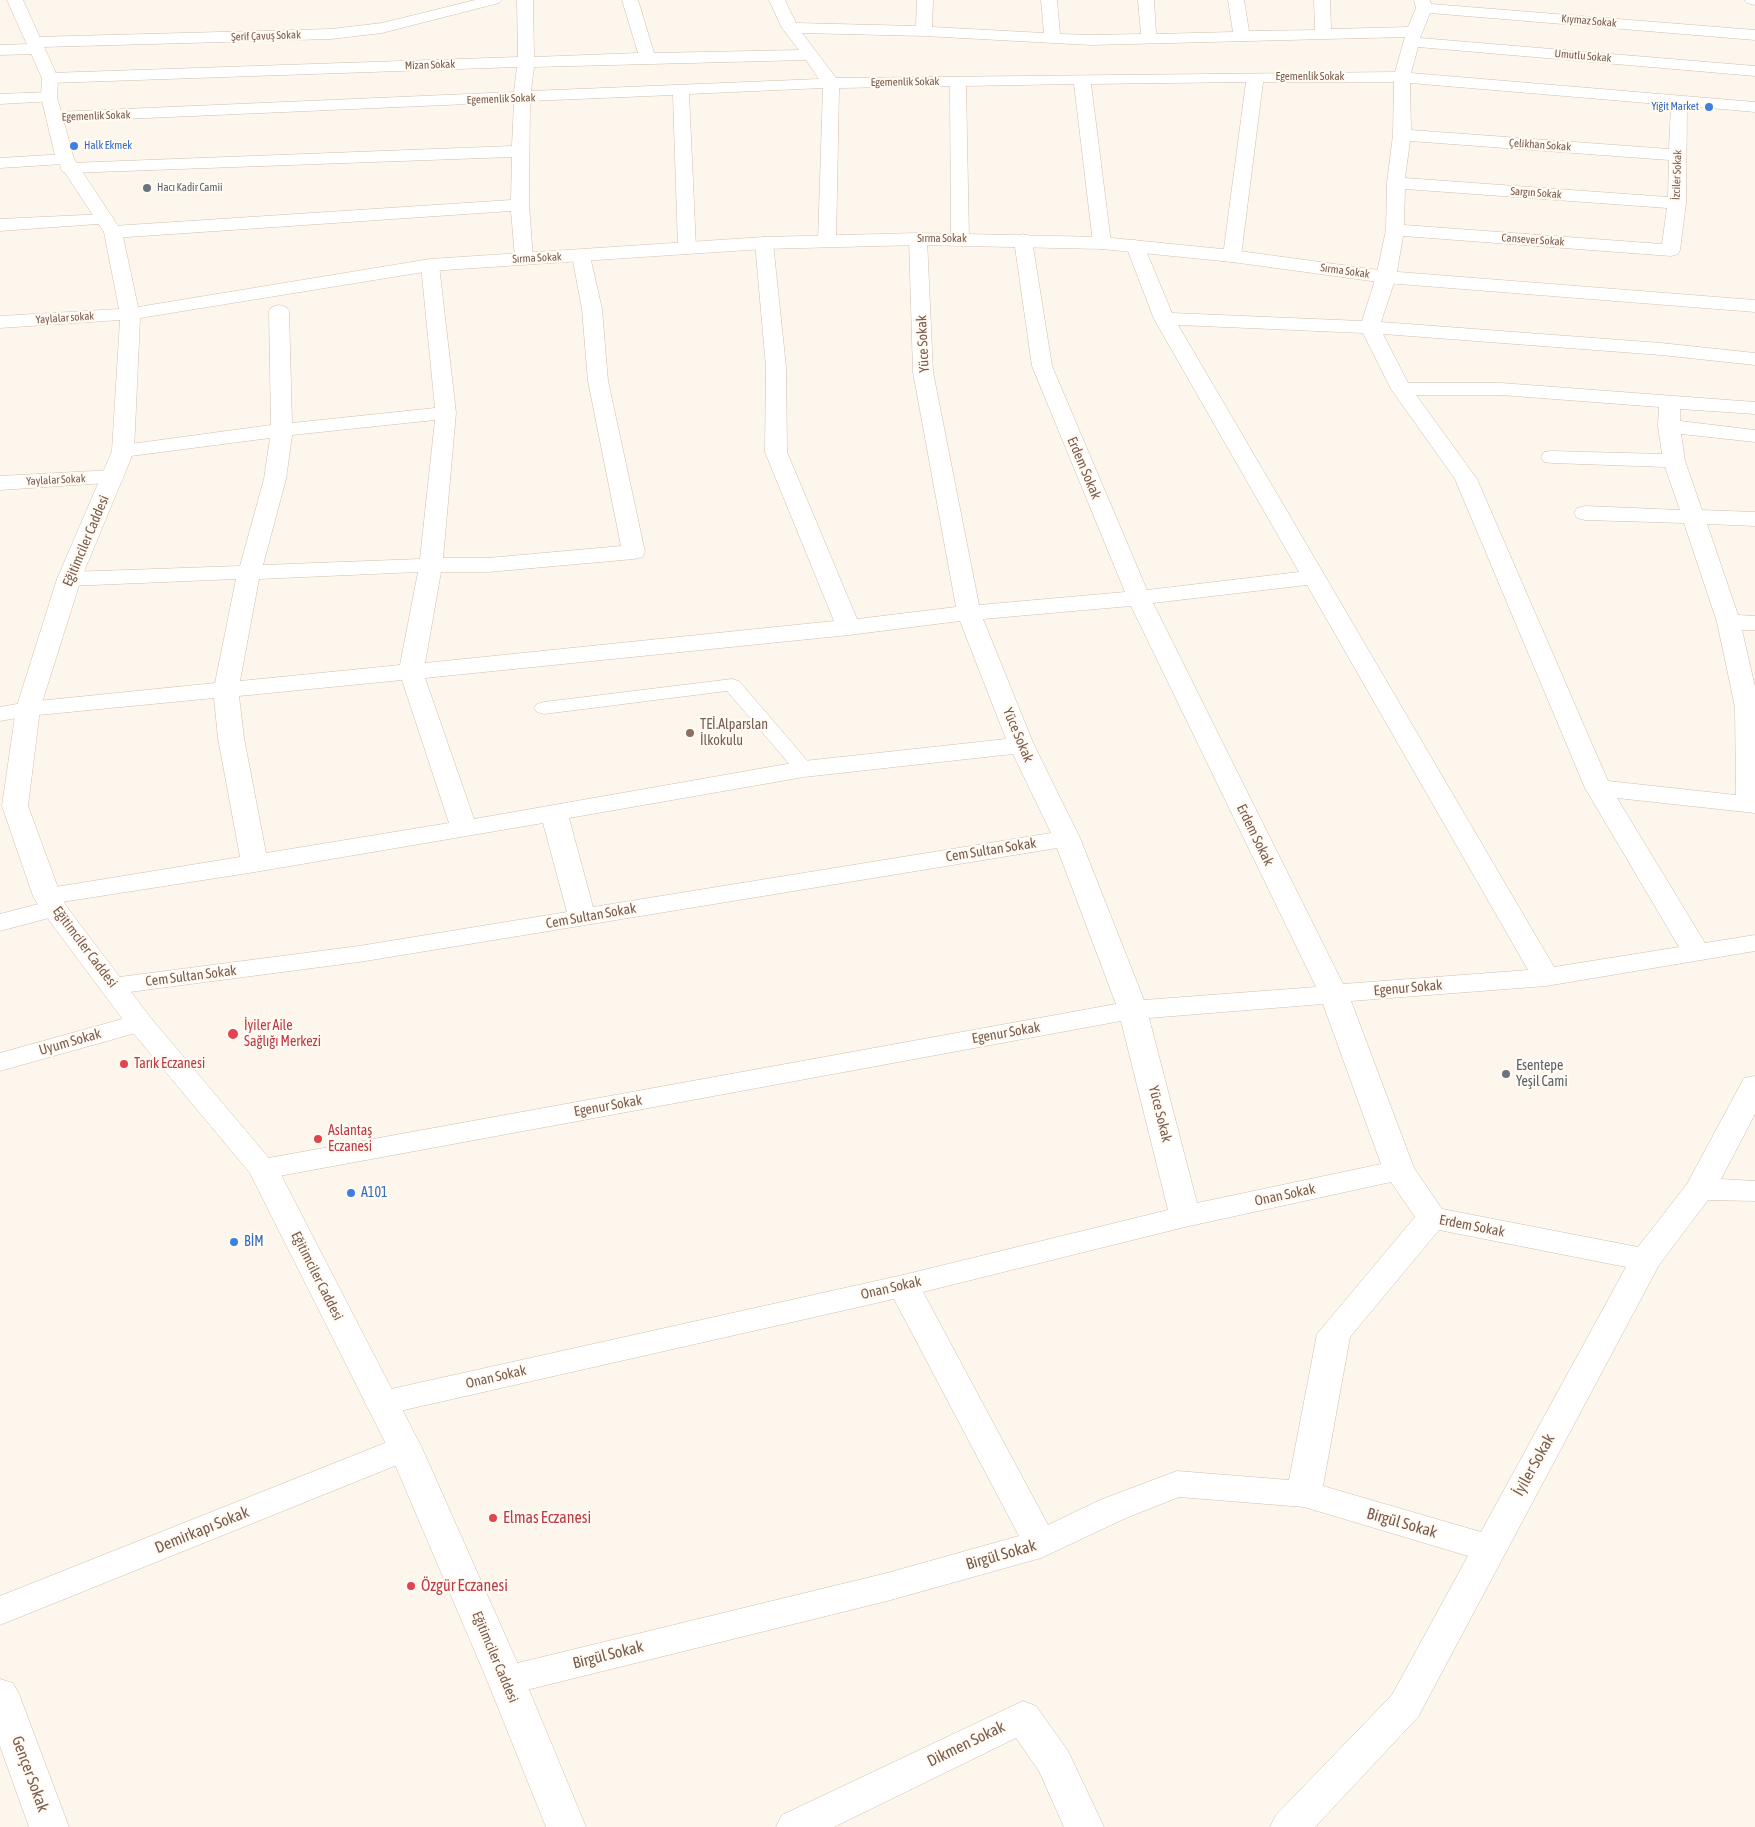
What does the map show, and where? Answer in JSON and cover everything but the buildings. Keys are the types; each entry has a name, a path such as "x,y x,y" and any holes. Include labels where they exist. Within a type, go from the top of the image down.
{"street":[{"path":"16,0 50,78"},
{"path":"416,0 425,16"},
{"name":"Şerif Çavuş Sokak","path":"0,50 36,46 331,34 382,28 494,0"},
{"path":"524,258 520,206 522,98 526,62 525,0"},
{"path":"630,0 647,58"},
{"path":"777,0 790,28 832,83 827,241"},
{"path":"924,31 925,0"},
{"path":"1049,0 1052,38"},
{"path":"1146,0 1149,40"},
{"path":"1236,0 1242,36"},
{"path":"1322,0 1323,32"},
{"path":"1423,4 1402,77 1402,135 1396,183 1396,230 1386,277 1370,327 1401,390 1466,479 1598,788 1697,953"},
{"name":"Kıymaz Sokak","path":"1423,4 1755,36"},
{"name":"Umutlu Sokak","path":"790,28 1149,40 1323,32 1413,37 1755,71"},
{"name":"Mizan Sokak","path":"50,78 647,58 811,55"},
{"path":"1232,256 1255,77"},
{"name":"Egemenlik Sokak","path":"55,117 832,83 1255,77 1402,77 1755,107"},
{"name":"Eğitimciler Caddesi","path":"50,78 48,97 67,164 109,226 130,314 124,451 14,712 7,808 50,902 140,1023 263,1169 405,1448 506,1680 566,1827"},
{"path":"1082,80 1102,243"},
{"path":"958,81 960,239"},
{"path":"681,90 687,248"},
{"path":"0,100 48,97"},
{"name":"İzciler Sokak","path":"1671,250 1676,203 1679,100"},
{"name":"Çelikhan Sokak","path":"1402,135 1678,155"},
{"path":"0,163 67,164 521,151"},
{"name":"Sargın Sokak","path":"1396,183 1676,203"},
{"path":"0,225 109,226 520,206"},
{"name":"Cansever Sokak","path":"1396,230 1671,250"},
{"name":"Sırma Sokak","path":"130,314 430,265 764,243 918,239 1102,243 1232,256 1386,277 1755,306"},
{"name":"Yüce Sokak","path":"918,239 923,372 969,613 1021,745 1067,838 1134,1010 1185,1216"},
{"name":"Erdem Sokak","path":"1023,240 1042,366 1139,598 1334,995 1399,1170 1432,1218 1646,1260"},
{"path":"764,243 776,367 776,452 849,628"},
{"path":"1135,246 1164,319 1546,977"},
{"path":"69,579 431,565 488,565 634,552 598,381 592,309 581,256"},
{"path":"430,265 446,412 431,565 411,671 464,829"},
{"path":"255,864 231,738 226,691 249,573 275,479 282,430 279,311"},
{"name":"Yaylalar sokak","path":"0,322 130,314"},
{"path":"1164,319 1370,327 1661,349 1755,359"},
{"path":"1401,390 1501,389 1755,408"},
{"path":"1598,788 1752,805 1751,708 1729,622 1674,461 1670,426 1670,402"},
{"path":"124,451 282,430 446,412"},
{"path":"1670,426 1755,436"},
{"path":"1552,456 1674,461"},
{"name":"Yaylalar Sokak","path":"0,484 113,477"},
{"path":"1585,513 1755,519"},
{"path":"14,712 849,628 969,613 1139,598 1315,577"},
{"path":"1729,622 1755,623"},
{"path":"0,923 50,902 255,864 804,769 1021,745"},
{"path":"554,813 582,918"},
{"name":"Cem Sultan Sokak","path":"114,986 358,954 1067,838"},
{"name":"Egenur Sokak","path":"263,1169 1134,1010 1546,977 1755,943"},
{"name":"Uyum Sokak","path":"0,1062 140,1023"},
{"name":"İyiler Sokak","path":"1290,1827 1405,1706 1646,1260 1700,1189 1755,1085"},
{"name":"Onan Sokak","path":"382,1403 903,1286 1185,1216 1399,1170"},
{"path":"1700,1189 1755,1191"},
{"path":"1304,1494 1334,1334 1432,1218"},
{"path":"903,1286 1041,1544"},
{"name":"Demirkapı Sokak","path":"0,1611 405,1448"},
{"name":"Birgül Sokak","path":"506,1680 887,1587 1041,1544 1112,1509 1177,1484 1304,1494 1489,1548"},
{"name":"Gençer Sokak","path":"0,1694 49,1827"},
{"name":"Dikmen Sokak","path":"796,1827 1023,1717 1054,1762 1084,1827"}],"lane":[{"path":"544,708 732,685 804,769"}],"place":[{"name":"Yiğit Market","path":"1709,107"},
{"name":"Halk Ekmek","path":"74,146"},
{"name":"Hacı Kadir Camii","path":"147,188"},
{"name":"TEİ.Alparslan İlkokulu","path":"690,733"},
{"name":"İyiler Aile Sağlığı Merkezi","path":"233,1034"},
{"name":"Tarık Eczanesi","path":"124,1064"},
{"name":"Esentepe Yeşil Cami","path":"1506,1074"},
{"name":"Aslantaş Eczanesi","path":"318,1139"},
{"name":"A101","path":"351,1193"},
{"name":"BİM","path":"234,1242"},
{"name":"Elmas Eczanesi","path":"493,1518"},
{"name":"Özgür Eczanesi","path":"411,1586"}]}
